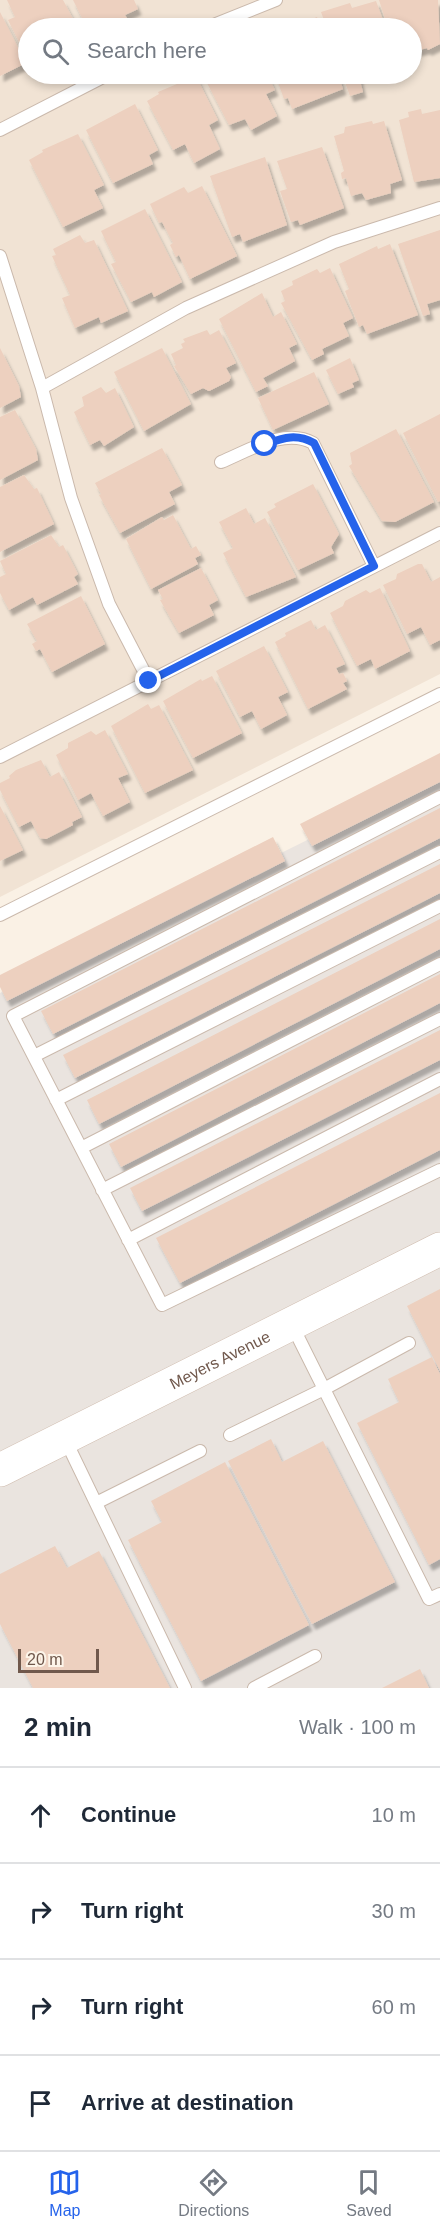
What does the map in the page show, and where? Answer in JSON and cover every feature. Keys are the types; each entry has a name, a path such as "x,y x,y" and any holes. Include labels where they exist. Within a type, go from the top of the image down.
{"street":[{"name":"Meyers Avenue","path":"0,1470 440,1249"}],"lane":[{"path":"231,18 276,0"},
{"path":"0,130 90,84"},
{"path":"42,388 197,303 334,242 440,208"},
{"path":"0,256 42,388 71,498 109,604 149,681"},
{"path":"220,462 291,436 304,438 314,443 374,566"},
{"path":"0,757 440,533"},
{"path":"0,915 440,694"},
{"path":"440,797 13,1016 162,1305 440,1170"},
{"path":"34,1056 440,852"},
{"path":"56,1100 440,906"},
{"path":"81,1148 440,964"},
{"path":"102,1191 440,1018"},
{"path":"128,1240 440,1079"},
{"path":"291,1324 429,1599 440,1594"},
{"path":"230,1435 324,1389 409,1343"},
{"path":"64,1438 185,1688"},
{"path":"96,1503 200,1451"},
{"path":"254,1688 315,1656"}],"shaded area":[{"path":"0,0 440,0 440,674 0,897"},
{"path":"440,774 440,1688 0,1688 0,993"}],"building":[{"path":"7,0 63,0 73,18 18,18 18,40 8,20 15,17"},
{"path":"73,0 134,0 138,9 125,15 127,18 82,18"},
{"path":"379,0 438,0 440,44 428,50 427,48 422,49 422,18 385,18"},
{"path":"376,1 382,18 323,18 321,12 350,3 352,8"},
{"path":"0,12 18,47 18,67 0,76"},
{"path":"177,84 200,84 218,120 209,125 220,149 194,163 185,144 173,150 147,101 159,94 158,92"},
{"path":"208,84 272,84 275,90 266,94 277,116 251,130 245,119 229,125"},
{"path":"279,84 341,84 343,89 292,109 288,98 284,99"},
{"path":"346,84 361,84 363,92 350,96"},
{"path":"135,104 158,150 149,155 153,164 113,183 86,130"},
{"path":"421,109 422,114 440,110 440,178 414,182 399,120 409,117 408,112"},
{"path":"372,121 373,124 384,121 402,180 390,184 391,193 366,200 362,193 351,196 346,178 342,179 341,173 344,171 334,136 344,133 345,127"},
{"path":"78,134 104,185 94,190 103,208 63,227 29,160 43,152 42,150"},
{"path":"322,147 344,208 300,225 298,220 291,222 280,191 287,189 277,161"},
{"path":"265,157 287,225 243,242 240,234 232,237 210,176"},
{"path":"202,186 237,256 190,279 179,255 176,257 170,245 173,243 162,222 159,223 150,204 184,187 188,193"},
{"path":"145,209 182,282 154,297 152,292 131,302 111,264 116,262 101,231"},
{"path":"440,230 440,300 427,304 430,314 423,316 398,244"},
{"path":"80,235 85,243 94,240 128,311 101,323 99,317 75,328 62,298 70,295 52,256 56,255 53,249"},
{"path":"390,244 418,315 367,334 363,325 359,327 345,291 349,289 339,264 377,246 378,249"},
{"path":"330,268 353,318 343,323 349,336 322,349 324,354 312,360 281,303 285,301 281,291 293,285 292,281 317,269 320,273"},
{"path":"262,293 273,317 281,312 297,344 289,348 295,361 263,378 268,386 256,392 219,319"},
{"path":"207,330 210,335 219,330 236,363 226,368 231,377 229,381 209,391 203,388 191,394 174,366 176,365 171,354 183,348 181,344 185,342 183,339"},
{"path":"0,348 19,386 21,397 0,408"},
{"path":"162,348 191,404 144,431 114,372"},
{"path":"350,358 359,380 352,383 354,387 338,394 326,370"},
{"path":"314,372 329,404 273,430 258,398"},
{"path":"101,387 106,393 115,388 134,427 104,446 100,440 90,445 74,412 84,406 82,397"},
{"path":"15,410 36,449 38,460 0,480 0,417"},
{"path":"440,414 440,501 438,502 403,433"},
{"path":"396,429 434,502 395,522 382,521 349,466 352,464 350,453"},
{"path":"162,448 182,485 169,492 175,504 120,533 95,483"},
{"path":"24,475 34,489 37,488 54,524 0,552 0,487"},
{"path":"313,484 339,534 331,547 334,553 298,570 267,512 276,507 274,504"},
{"path":"246,508 254,524 265,518 296,577 246,597 223,553 233,548 219,522"},
{"path":"173,515 191,549 196,546 201,555 195,558 198,564 151,589 126,539 162,517 164,520"},
{"path":"51,535 59,547 63,545 78,574 74,577 78,584 37,605 33,597 9,610 0,593 0,577 6,574 0,561"},
{"path":"422,564 431,582 440,577 440,640 430,645 421,627 407,634 383,585 396,579 397,574"},
{"path":"201,568 218,600 209,605 214,615 179,633 160,600 163,599 158,590"},
{"path":"380,588 410,651 375,669 371,659 357,666 330,613 343,606 345,601 366,590 370,593"},
{"path":"81,596 105,644 52,672 40,649 36,651 32,644 37,641 27,624"},
{"path":"311,620 316,630 325,625 345,664 336,668 339,674 343,673 347,681 343,683 347,689 308,709 275,642 286,636 285,633"},
{"path":"264,646 288,692 278,697 287,715 261,729 252,711 240,717 216,671"},
{"path":"212,676 242,733 193,758 163,701 201,679 202,681"},
{"path":"148,704 151,709 159,705 193,770 145,793 111,726"},
{"path":"105,730 128,774 118,778 130,802 103,816 91,793 78,800 56,755 68,748 68,743 91,731 96,735"},
{"path":"440,753 440,782 312,846 300,824"},
{"path":"41,760 50,777 59,772 82,817 72,822 73,825 46,839 40,838 31,821 19,827 0,790 0,783 10,778 9,776 16,770"},
{"path":"0,806 23,850 0,861"},
{"path":"440,808 440,838 53,1034 41,1011"},
{"path":"273,837 285,861 7,1001 0,987 0,975"},
{"path":"440,864 440,893 75,1078 63,1055"},
{"path":"440,919 440,949 99,1124 87,1100"},
{"path":"440,974 440,1003 121,1167 109,1144"},
{"path":"440,1030 440,1060 142,1211 130,1188"},
{"path":"440,1093 440,1150 180,1283 156,1238"},
{"path":"440,1289 440,1371 407,1306"},
{"path":"432,1357 440,1374 440,1559 429,1565 357,1423 399,1402 388,1379"},
{"path":"271,1439 282,1462 323,1441 395,1582 312,1624 228,1461"},
{"path":"225,1462 309,1625 201,1681 128,1540 162,1522 151,1501"},
{"path":"55,1546 67,1568 99,1551 170,1688 33,1688 0,1624 0,1574"},
{"path":"420,1669 429,1688 382,1688"}],"route":[{"path":"149,681 374,566 314,443 304,438 291,436 265,444"}]}
